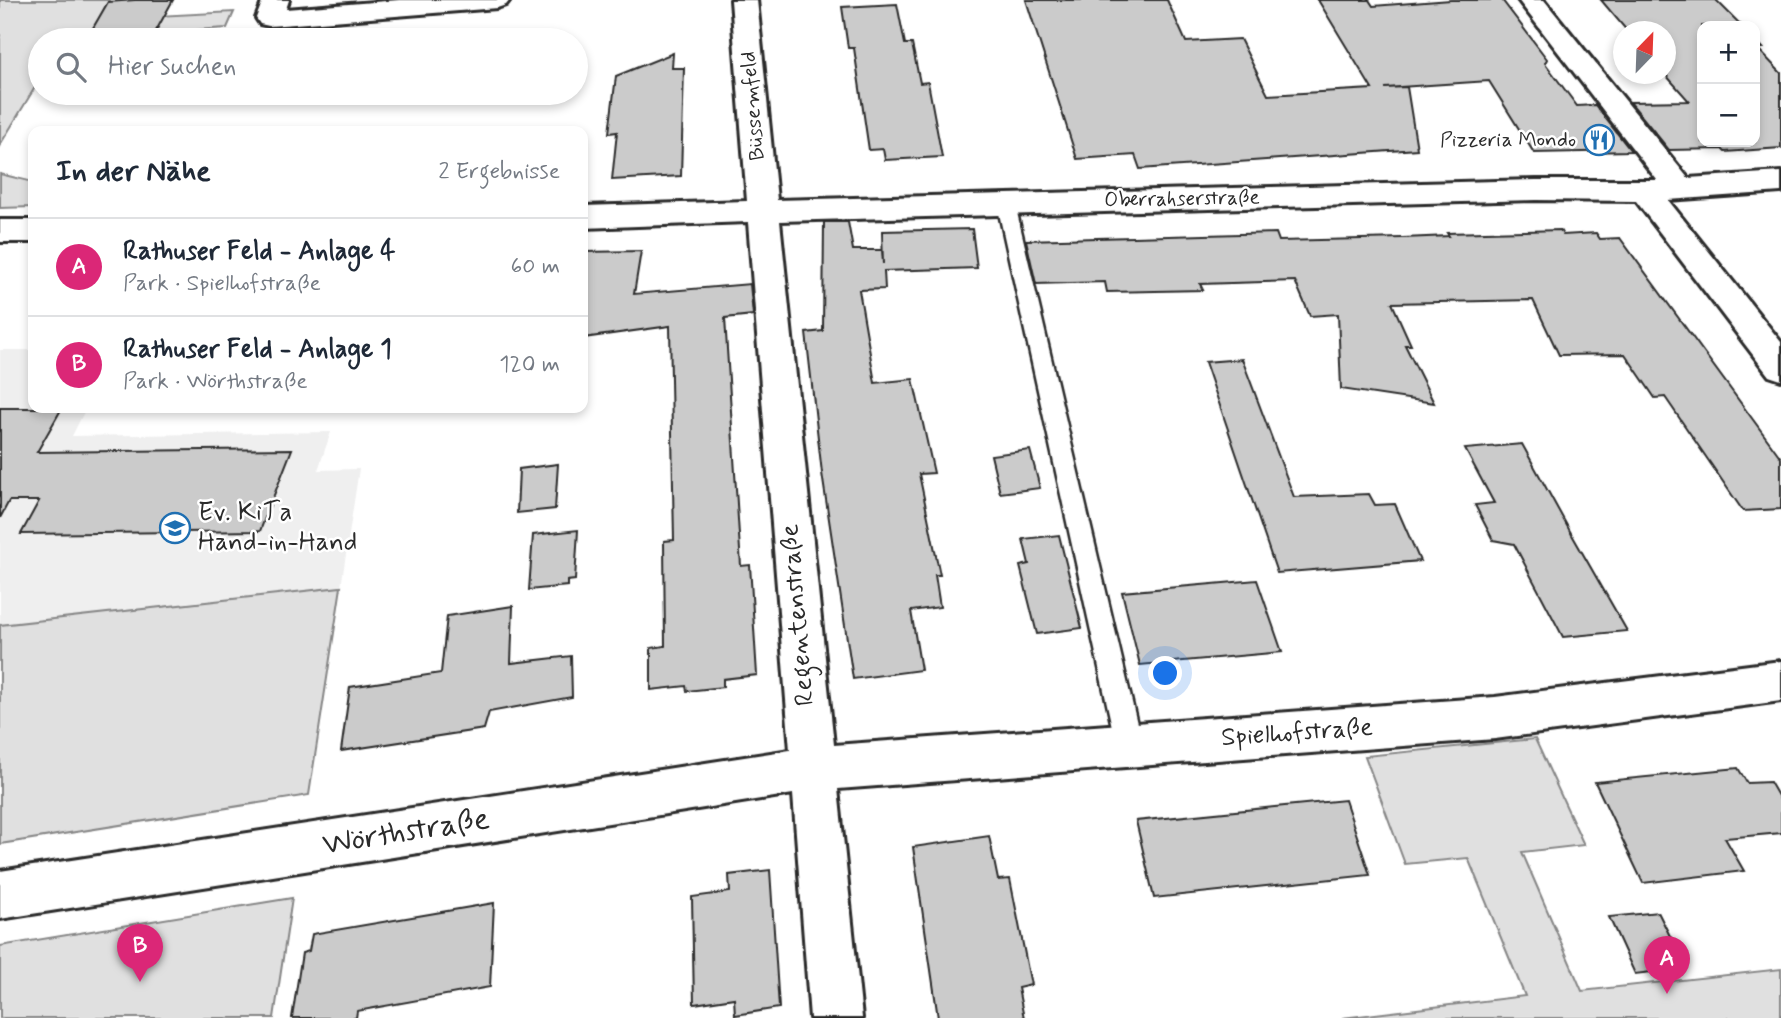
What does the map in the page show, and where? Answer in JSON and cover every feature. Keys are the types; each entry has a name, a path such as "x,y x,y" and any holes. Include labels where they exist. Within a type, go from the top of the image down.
{"street":[{"path":"275,0 270,18 497,0"},
{"name":"Büssemfeld","path":"744,0 763,211"},
{"path":"1531,0 1679,188"},
{"name":"Oberrahserstraße","path":"588,217 1536,190 1645,191 1781,182"},
{"path":"1645,191 1781,367"},
{"name":"Regentenstraße","path":"763,211 836,1018"},
{"path":"0,231 28,231"},
{"name":"Spielhofstraße","path":"812,769 1495,718 1781,681"},
{"name":"Wörthstraße","path":"0,895 812,769"}],"lane":[{"path":"1006,204 1129,745"}],"shaded area":[{"path":"0,0 109,0 99,19 234,12 227,28 28,28 28,99 0,145"},
{"path":"0,174 28,181 28,207 0,208"},
{"name":"Ev. KiTa Hand-in-Hand","path":"0,350 28,350 28,413 84,413 72,436 331,432 318,470 359,469 341,587 0,625"},
{"path":"341,587 309,795 0,844 0,625"},
{"path":"1535,739 1584,845 1522,852 1582,991 1781,969 1781,1018 1342,1018 1525,996 1468,858 1405,864 1365,756"},
{"path":"292,898 274,1018 0,1018 0,946"}],"building":[{"path":"173,0 158,28 93,28 108,2"},
{"path":"1026,0 1167,0 1186,42 1240,39 1268,95 1372,89 1318,0 1369,0 1373,6 1451,0 1502,0 1547,59 1545,63 1577,106 1595,105 1631,151 1534,153 1489,81 1385,88 1407,87 1417,149 1140,169 1135,155 1077,159"},
{"path":"1601,0 1716,0 1737,21 1697,21 1697,147 1760,147 1760,51 1781,73 1781,148 1725,152 1722,149 1669,150 1630,102 1689,101 1674,84 1676,84 1676,21 1619,21"},
{"path":"897,4 905,44 912,44 920,83 928,82 942,157 885,160 883,149 869,150 854,48 848,48 842,7"},
{"path":"673,53 672,68 684,68 681,176 612,180 617,132 609,133 616,76"},
{"path":"824,222 848,222 853,250 882,250 883,264 882,231 972,229 977,268 884,271 885,289 859,290 875,383 913,379 934,473 919,474 940,575 935,575 940,607 911,611 921,670 853,679 822,473 806,333 823,331"},
{"path":"1560,230 1563,235 1596,233 1600,239 1620,238 1781,458 1781,509 1743,511 1665,397 1655,398 1625,354 1559,355 1533,300 1392,303 1411,345 1405,345 1434,403 1341,389 1338,314 1310,316 1295,281 1200,284 1203,290 1107,292 1105,282 1036,284 1026,240 1276,233 1279,241"},
{"path":"641,251 634,294 750,284 753,315 725,318 741,566 750,565 757,675 723,679 723,687 687,691 686,686 651,690 651,648 665,646 664,541 674,540 670,326 588,337 588,252"},
{"path":"1242,359 1294,497 1369,494 1375,505 1395,504 1420,561 1277,573 1205,362"},
{"path":"0,408 28,408 28,413 59,413 37,452 292,449 260,531 21,534 39,501 9,501 0,518"},
{"path":"1522,444 1627,631 1563,637 1514,544 1493,540 1475,505 1494,503 1465,449"},
{"path":"1030,450 1040,488 1000,493 991,455"},
{"path":"558,464 555,509 517,513 519,469"},
{"path":"578,530 575,580 567,581 567,586 529,590 533,535"},
{"path":"1059,535 1082,628 1037,634 1020,566 1029,564 1023,539"},
{"path":"1257,580 1282,652 1140,665 1122,592"},
{"path":"513,606 511,663 571,656 572,697 489,712 484,729 341,751 350,687 441,673 447,616"},
{"path":"1738,768 1747,783 1770,782 1781,801 1781,833 1725,838 1744,871 1643,883 1595,782"},
{"path":"1345,800 1370,875 1154,898 1136,821"},
{"path":"989,836 998,880 1010,879 1031,985 1018,988 1024,1018 938,1018 913,847"},
{"path":"770,870 779,1008 735,1015 734,998 694,1004 692,897 730,892 729,875"},
{"path":"494,903 490,987 357,1011 356,1018 292,1018 302,953 309,951 312,934"},
{"path":"1658,912 1686,968 1635,974 1609,917"}],"place":[{"name":"Pizzeria Mondo","path":"1599,140"},
{"name":"Ev. KiTa Hand-in-Hand","path":"175,528"},
{"name":"Rathuser Feld - Anlage 1","path":"140,982"},
{"name":"Rathuser Feld - Anlage 4","path":"1667,994"}]}
